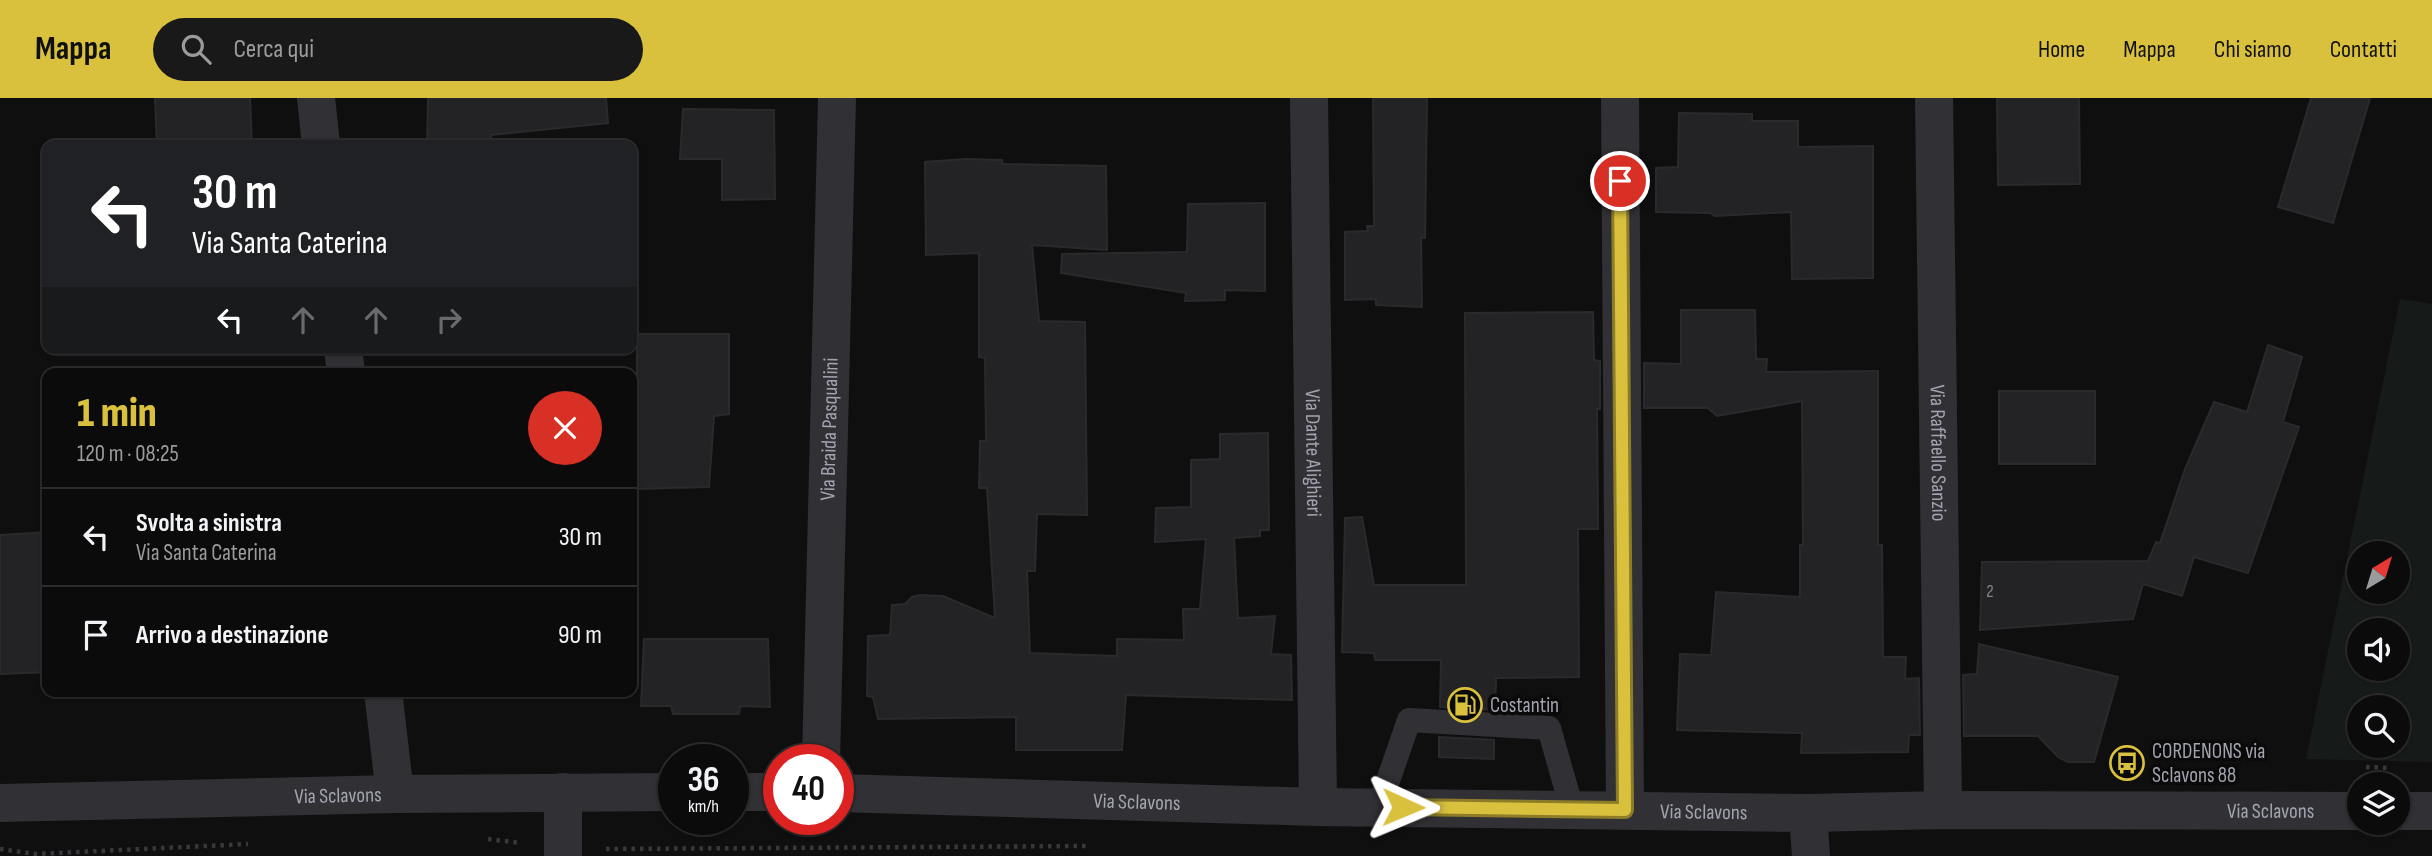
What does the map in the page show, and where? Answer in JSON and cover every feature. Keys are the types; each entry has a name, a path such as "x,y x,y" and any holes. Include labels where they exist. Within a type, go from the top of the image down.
{"street":[{"path":"316,98 320,140"},
{"name":"Via Braida Pasqualini","path":"821,744 838,98"},
{"name":"Via Dante Alighieri","path":"1309,98 1318,807"},
{"path":"1620,98 1625,810"},
{"name":"Via Raffaello Sanzio","path":"1934,98 1943,810"},
{"path":"384,697 395,794"},
{"path":"563,792 563,852"},
{"name":"Via Sclavons","path":"0,803 395,794 658,792"},
{"name":"Via Sclavons","path":"854,793 1318,807 1808,813 1943,810 2347,811"},
{"path":"2410,811 2432,811"},
{"path":"1808,813 1811,856"}],"lane":[{"path":"1379,807 1409,720 1549,728 1572,809"}],"path":[{"path":"480,838 563,852 1093,846"},
{"path":"0,849 36,854 250,844"}],"shaded area":[{"path":"2400,299 2432,304 2432,762 2306,759 2347,558 2347,604 2410,604 2410,541 2351,541"}],"building":[{"path":"155,98 250,98 252,140 157,140"},
{"path":"428,98 606,98 608,123 491,135 491,140 427,140"},
{"path":"1373,98 1427,98 1425,238 1421,237 1422,307 1376,305 1376,299 1345,300 1345,232 1368,231 1367,226 1374,226"},
{"path":"1997,98 2079,98 2080,184 1998,185"},
{"path":"2311,98 2370,98 2333,223 2278,207"},
{"path":"683,109 774,110 775,199 722,200 722,159 680,159"},
{"path":"1679,113 1752,114 1752,121 1798,121 1798,147 1873,146 1873,278 1792,279 1791,212 1715,216 1710,213 1656,212 1656,168 1678,167"},
{"path":"1002,160 1003,164 1106,166 1107,250 1032,245 1039,321 1085,322 1087,515 1037,514 1035,571 1027,571 1030,653 1117,656 1117,639 1184,640 1183,609 1200,609 1206,539 1155,542 1156,508 1191,507 1191,460 1220,459 1220,434 1268,433 1269,530 1260,530 1260,536 1234,538 1238,618 1275,616 1271,654 1291,655 1292,700 1126,695 1122,750 1016,750 1016,717 878,719 873,697 867,696 868,636 890,635 892,605 905,604 912,597 920,595 943,596 995,618 987,488 979,488 980,441 986,441 985,358 979,357 979,253 926,255 925,162"},
{"path":"1265,203 1265,291 1225,290 1225,300 1185,301 1186,293 1061,273 1062,254 1187,252 1188,204"},
{"path":"1681,310 1755,310 1756,359 1767,359 1766,372 1878,371 1878,545 1882,545 1883,657 1906,657 1905,679 1919,678 1920,735 1909,735 1908,752 1801,753 1802,733 1677,730 1680,654 1711,655 1716,592 1800,597 1800,545 1803,545 1802,401 1717,416 1708,408 1644,408 1644,363 1681,364"},
{"path":"1593,312 1594,360 1600,361 1600,409 1597,409 1598,529 1578,529 1579,677 1496,678 1495,710 1440,707 1441,660 1375,660 1374,653 1342,652 1345,518 1362,517 1374,585 1466,585 1465,313"},
{"path":"637,334 729,334 729,414 714,416 709,487 637,489"},
{"path":"2268,345 2302,357 2283,422 2299,427 2248,573 2194,557 2182,596 2143,584 2133,619 1980,630 1982,562 2148,561 2156,542 2160,543 2185,469 2214,402 2247,412"},
{"path":"1999,391 2095,391 2095,464 1999,464"},
{"path":"42,532 42,672 0,674 0,535"},
{"path":"644,639 768,639 770,707 740,706 739,714 673,714 671,706 641,706"},
{"path":"1979,644 2118,677 2094,762 2068,762 2058,757 2038,736 1964,736 1963,675 1977,674"},
{"path":"1439,737 1494,740 1494,759 1439,757"}],"place":[{"name":"Costantin","path":"1465,705"},
{"name":"CORDENONS via Sclavons 88","path":"2127,763"}],"route":[{"path":"1403,807 1625,810 1620,181"}]}
